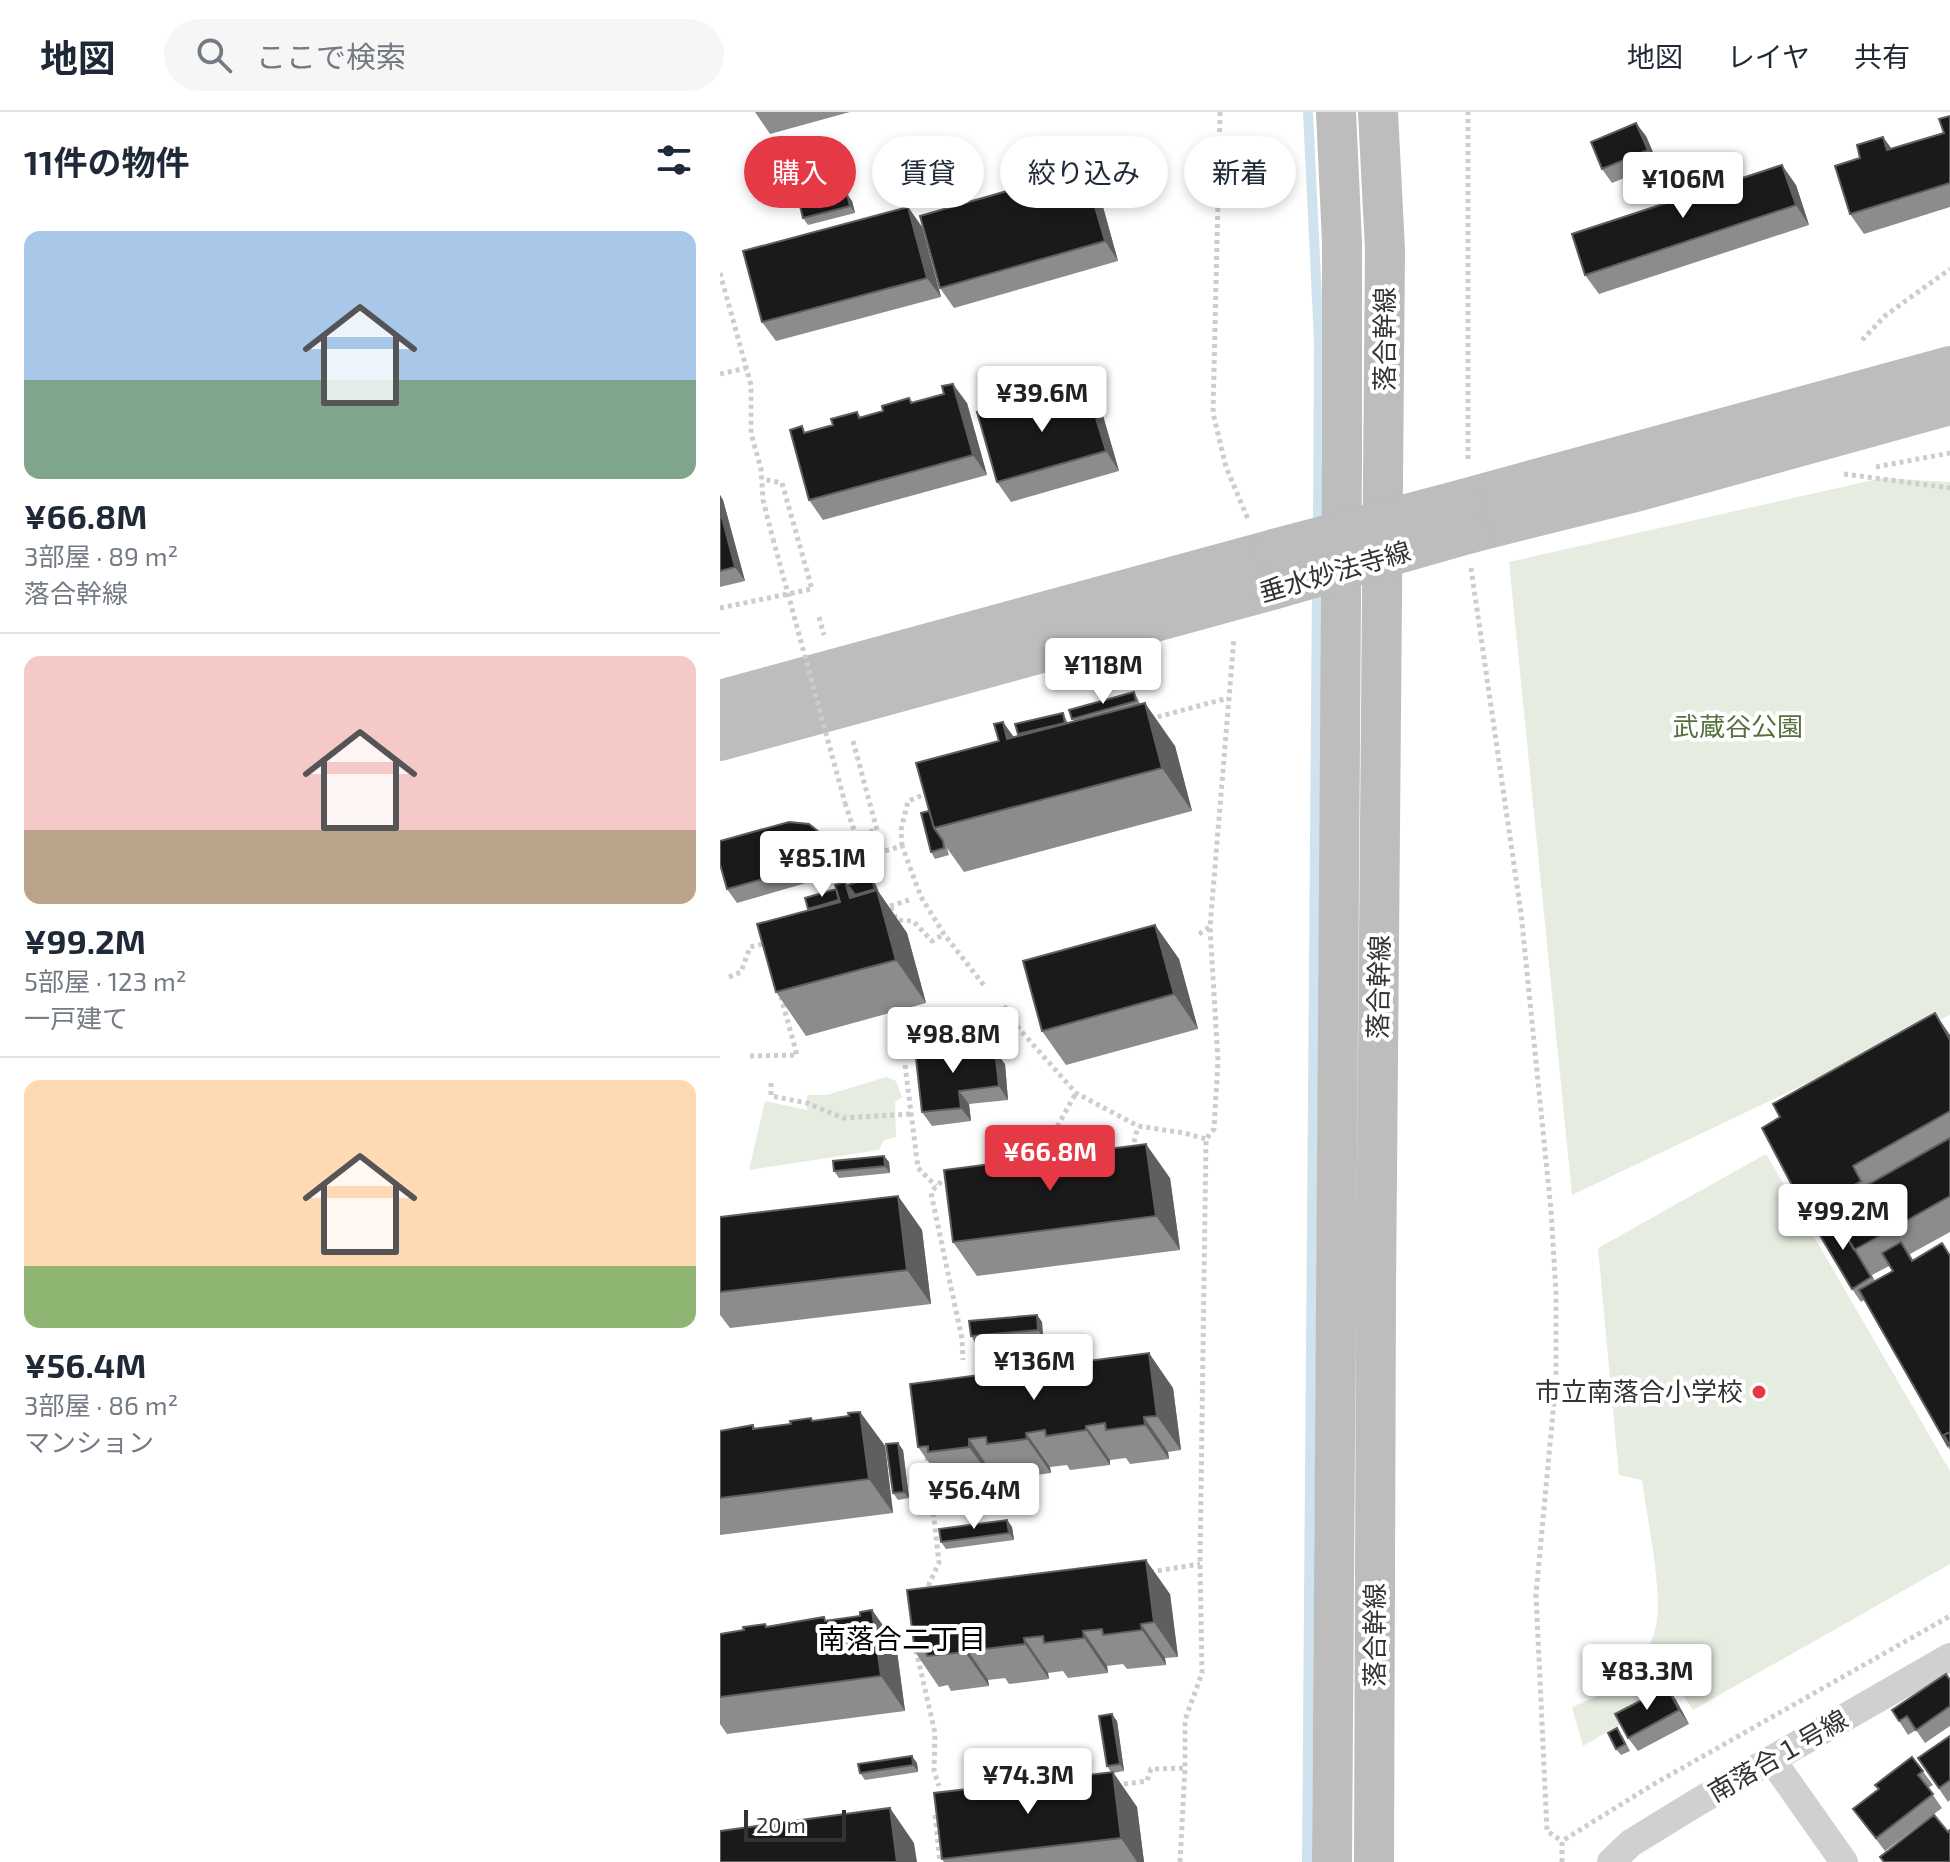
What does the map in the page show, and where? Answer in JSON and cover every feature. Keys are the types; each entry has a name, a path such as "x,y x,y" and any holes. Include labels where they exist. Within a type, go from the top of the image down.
{"street":[{"name":"落合幹線","path":"1332,1862 1342,462 1342,242 1336,112"},
{"name":"落合幹線","path":"1374,1862 1385,250 1378,112"},
{"name":"垂水妙法寺線","path":"720,741 1272,590 1468,515 1950,366"},
{"name":"垂水妙法寺線","path":"720,700 1263,538 1468,515 1643,490 1950,405"},
{"name":"南落合１号線","path":"1611,1862 1631,1843 1950,1657"},
{"path":"1772,1760 1844,1862"}],"path":[{"path":"1220,112 1213,413 1226,467 1263,538"},
{"path":"1468,112 1468,515 1521,913 1551,1210 1556,1293 1556,1380 1536,1594 1547,1831 1562,1841"},
{"path":"1862,340 1886,315 1950,269"},
{"path":"720,273 751,385 751,433 762,479 763,500 855,836 863,857 902,846"},
{"path":"720,374 746,368"},
{"path":"1841,474 1950,488"},
{"path":"720,608 812,589 782,483 762,479"},
{"path":"819,617 825,638"},
{"path":"1180,1862 1185,1720 1202,1673 1200,1564 1206,1139 1214,1129 1218,1061 1210,927 1235,630"},
{"path":"1146,720 1228,698"},
{"path":"852,739 877,830 855,836"},
{"path":"937,790 908,801 901,830 902,846 921,897 944,934 986,988"},
{"path":"877,910 909,900"},
{"path":"890,906 897,920 913,921 932,941 944,934"},
{"path":"1199,934 1210,927"},
{"path":"729,977 741,972 750,947 781,939"},
{"path":"767,943 771,957"},
{"path":"750,1056 797,1055 778,985"},
{"path":"1004,1006 1013,1022 1076,1093 1138,1126 1206,1139"},
{"path":"905,1065 918,1168 936,1186"},
{"path":"771,1083 771,1096 807,1103 843,1118 911,1114"},
{"path":"1043,1163 1028,1164 1040,1157 1076,1093"},
{"path":"1131,1155 1138,1126"},
{"path":"959,1176 945,1178 931,1193 962,1339 963,1360"},
{"path":"926,1446 939,1563 929,1584 932,1605"},
{"path":"1135,1575 1200,1564"},
{"path":"1562,1841 1654,1784 1950,1616"},
{"path":"915,1636 935,1733 934,1771 939,1786"},
{"path":"1103,1787 1147,1781 1151,1769 1185,1768"},
{"path":"935,1815 940,1862"},
{"path":"1562,1841 1562,1862"}],"green space":[{"name":"武蔵谷公園","path":"1882,478 1950,482 1950,1015 1572,1195 1509,562"},
{"path":"886,1077 896,1081 902,1097 895,1102 896,1137 884,1140 879,1150 749,1170 765,1101 807,1110 807,1095 827,1095"},
{"path":"1766,1154 1950,1471 1950,1564 1693,1710 1679,1689 1583,1746 1572,1707 1611,1689 1630,1674 1650,1643 1658,1611 1656,1574 1642,1480 1619,1475 1598,1248"}],"building":[{"path":"1950,116 1950,183 1850,214 1835,166 1860,158 1857,145 1883,137 1887,150 1944,133 1939,119"},
{"path":"1636,123 1648,150 1602,169 1591,142"},
{"path":"1782,165 1796,205 1585,275 1572,234"},
{"path":"1000,193 1000,208 1095,208 1105,241 940,288 920,216 948,208 984,208 984,198"},
{"path":"800,208 842,208 803,218"},
{"path":"908,208 927,278 762,322 743,251"},
{"path":"1085,382 1106,451 997,482 977,412 990,408 991,415 1024,406 1022,400 1044,394 1047,401 1077,393 1075,385"},
{"path":"953,384 973,455 809,500 790,430 802,426 804,433 833,425 831,419 857,412 859,418 883,411 882,406 909,398 911,403 944,394 942,386"},
{"path":"720,510 735,567 720,571"},
{"path":"1134,692 1136,701 1072,719 1069,710"},
{"path":"1145,703 1162,768 934,828 916,763 999,741 994,724 1003,722 1007,739"},
{"path":"1063,713 1065,723 1018,734 1015,724"},
{"path":"929,811 944,848 931,852 921,813"},
{"path":"789,822 809,824 819,832 828,861 727,889 720,864 720,841"},
{"path":"871,878 875,889 855,895 848,885"},
{"path":"845,882 850,898 877,890 896,960 776,992 757,924 840,902 835,885"},
{"path":"836,889 839,900 808,909 805,898"},
{"path":"1155,925 1174,994 1042,1031 1023,961"},
{"path":"1935,1013 1950,1040 1950,1111 1853,1166 1861,1181 1806,1212 1762,1128 1780,1117 1773,1104"},
{"path":"953,1046 953,1049 984,1046 985,1052 995,1051 999,1086 959,1091 961,1108 922,1112 915,1050"},
{"path":"1950,1138 1950,1196 1854,1250 1829,1207"},
{"path":"1146,1144 1156,1216 953,1242 944,1170"},
{"path":"884,1156 885,1166 834,1171 833,1161"},
{"path":"898,1196 907,1270 720,1292 720,1217"},
{"path":"1834,1215 1871,1277 1852,1289 1815,1227"},
{"path":"1901,1242 1912,1261 1942,1243 1950,1256 1950,1432 1944,1435 1948,1446 1859,1290 1893,1271 1882,1253"},
{"path":"1037,1315 1038,1330 971,1336 969,1321"},
{"path":"1149,1353 1157,1416 1144,1417 1145,1425 1106,1430 1105,1423 1086,1426 1086,1430 1046,1436 1045,1430 1026,1433 1027,1439 987,1444 986,1437 969,1439 969,1447 928,1452 928,1446 918,1447 910,1384"},
{"path":"860,1412 869,1479 720,1498 720,1431 753,1425 753,1429 791,1424 790,1421 811,1418 812,1421"},
{"path":"1950,1432 1950,1446 1944,1435"},
{"path":"898,1443 904,1492 893,1493 886,1444"},
{"path":"1007,1520 1009,1533 941,1542 939,1529"},
{"path":"1146,1560 1154,1622 1141,1624 1142,1630 1103,1635 1102,1629 1083,1631 1084,1638 1044,1643 1043,1636 1024,1638 1025,1644 985,1649 984,1643 964,1645 965,1652 927,1656 926,1651 915,1652 907,1590"},
{"path":"872,1610 881,1676 720,1697 720,1634 765,1624 766,1627 824,1617 825,1621 860,1616 860,1612"},
{"path":"1946,1674 1950,1680 1950,1706 1916,1730 1907,1716 1899,1721 1892,1710"},
{"path":"1667,1687 1679,1710 1628,1738 1615,1714"},
{"path":"1112,1714 1120,1764 1107,1766 1099,1716"},
{"path":"1617,1728 1625,1744 1616,1749 1608,1733"},
{"path":"1950,1736 1950,1780 1939,1788 1918,1758"},
{"path":"912,1756 913,1765 860,1773 858,1764"},
{"path":"1912,1757 1923,1771 1918,1775 1933,1794 1876,1838 1853,1809 1879,1789 1875,1785"},
{"path":"1113,1772 1121,1838 942,1859 934,1793"},
{"path":"890,1808 897,1862 720,1862 720,1831"},
{"path":"1934,1815 1948,1832 1950,1830 1950,1862 1884,1862 1880,1857"}],"waterway":[{"path":"1308,112 1319,341 1318,528"},
{"path":"1307,1862 1317,584"}],"place":[{"name":"市立南落合小学校","path":"1759,1392"}],"district":[{"name":"南落合二丁目","path":"902,1639"}]}
